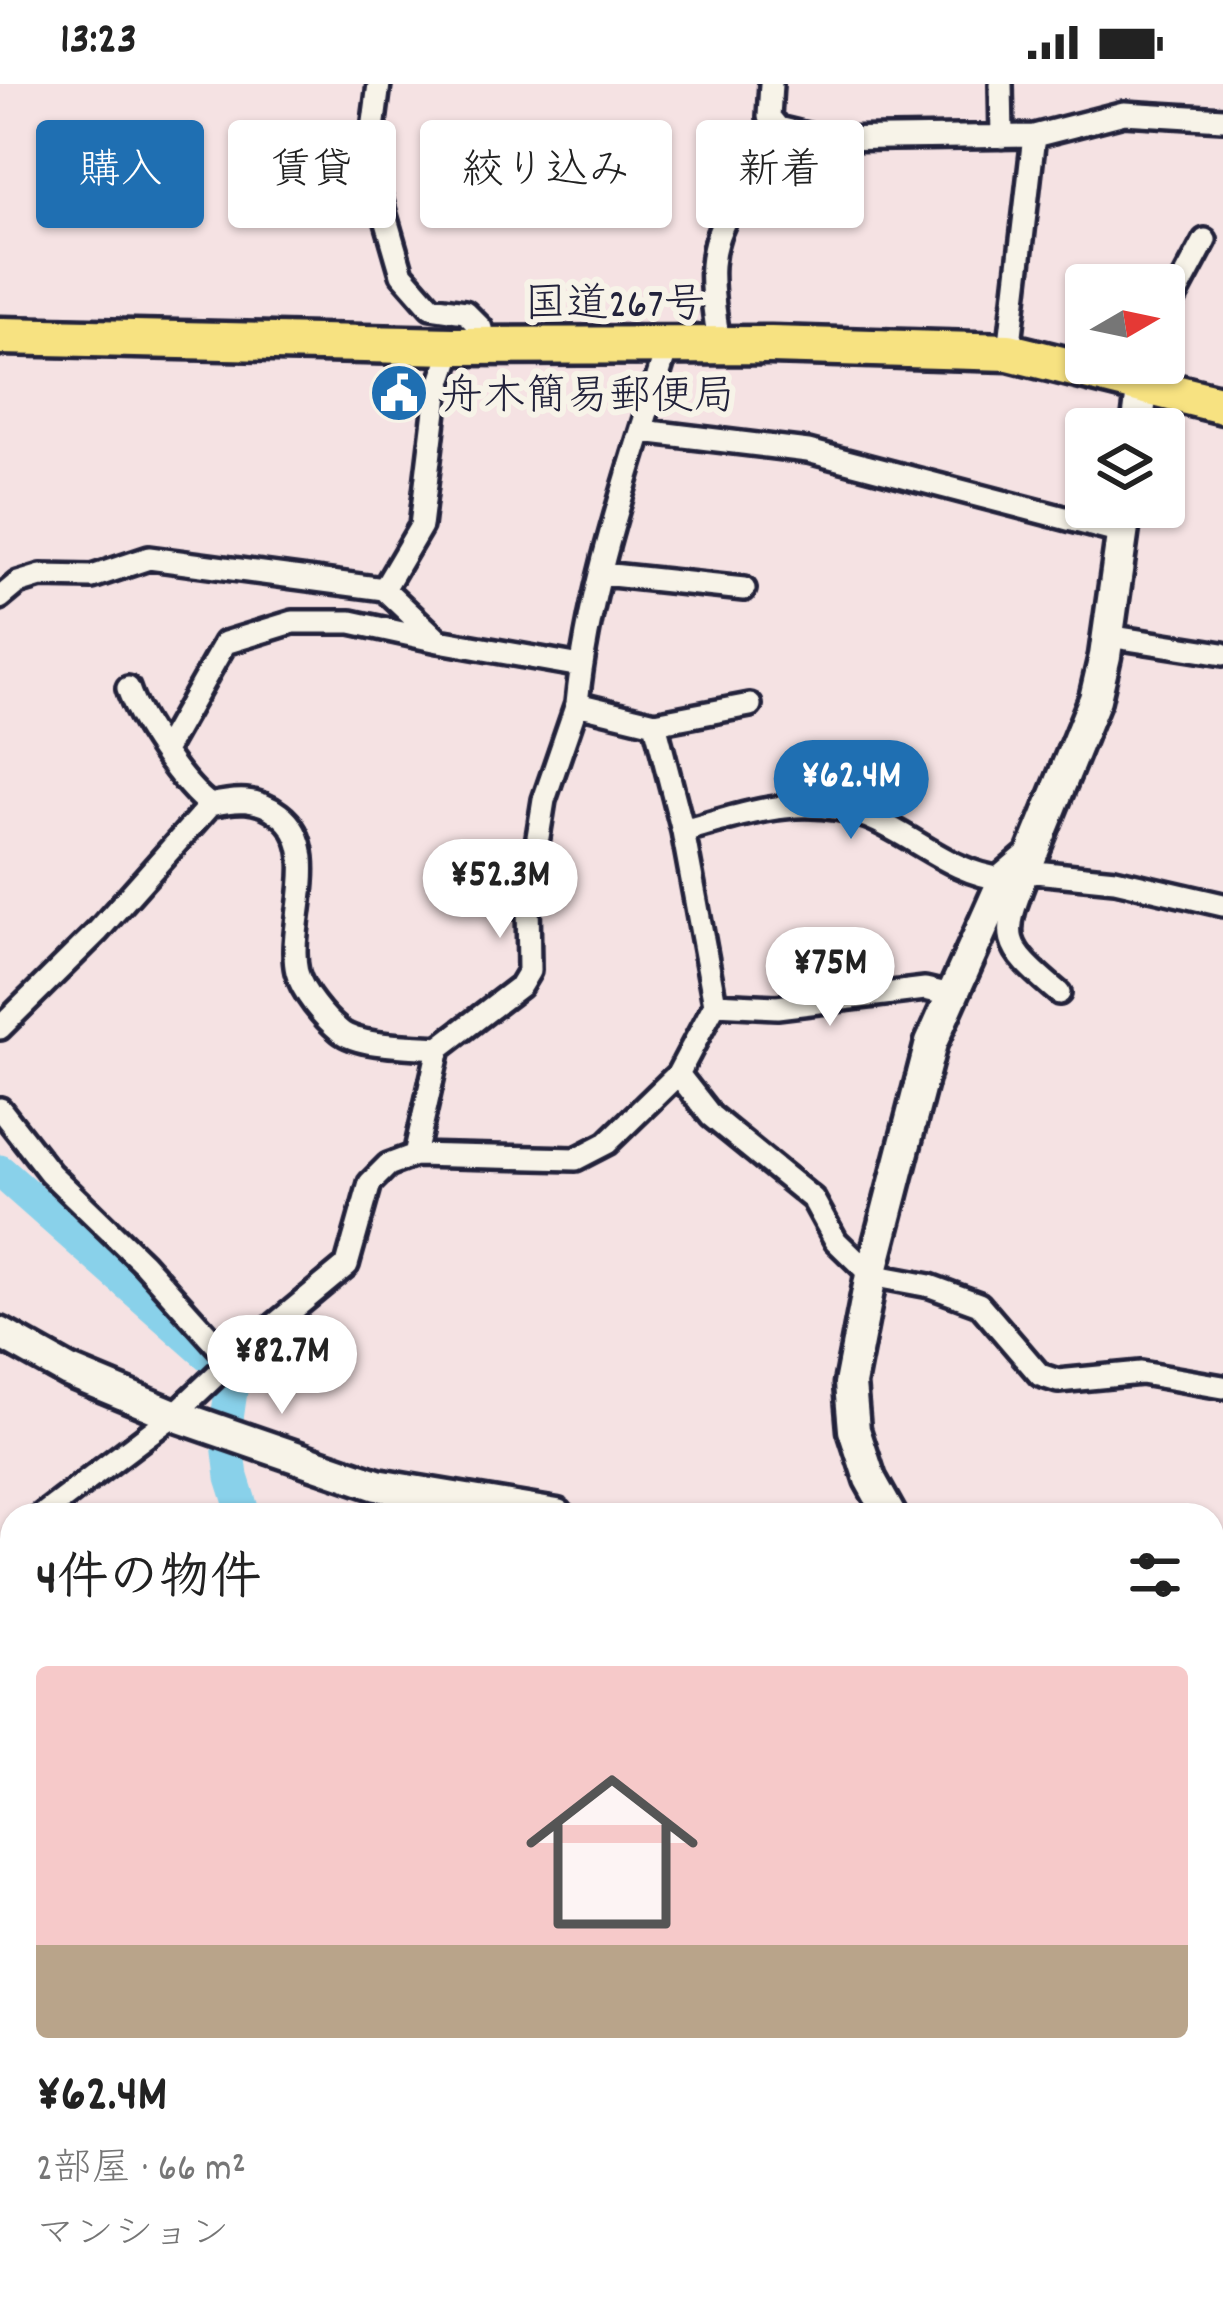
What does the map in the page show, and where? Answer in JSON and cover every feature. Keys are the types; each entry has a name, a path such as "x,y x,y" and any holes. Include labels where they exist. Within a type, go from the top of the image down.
{"highway":[{"name":"国道267号","path":"0,336 1009,352 1065,362"},
{"name":"国道267号","path":"1164,384 1223,405"}],"street":[{"path":"380,84 369,160 402,274 431,307 465,312 482,328 437,394 422,526 384,589"},
{"path":"771,84 769,117 778,128 824,139 1034,136 1124,113 1223,119"},
{"path":"1001,84 1001,136"},
{"path":"1009,352 1034,136"},
{"path":"718,228 711,252 719,346"},
{"path":"1185,278 1205,240"},
{"path":"415,1155 439,1048 520,986 529,971 528,899 544,800 577,704 581,666 619,500 667,347"},
{"path":"642,431 808,452 1065,507"},
{"path":"883,1503 854,1430 850,1384 871,1275 931,1043 951,994 1016,873 1031,856 1095,699 1123,528"},
{"path":"0,598 18,583 40,576 92,577 149,558 384,589 439,641"},
{"path":"602,574 743,589"},
{"path":"165,749 225,643 293,622 351,622 581,666"},
{"path":"1108,636 1223,654"},
{"path":"128,688 136,712 194,793 210,805"},
{"path":"577,704 655,723 750,705"},
{"path":"58,1503 174,1415 231,1360 347,1265 370,1183 388,1165 415,1155 576,1159 607,1143 678,1074 715,1004 683,831 655,723"},
{"path":"0,1028 98,931 210,805 237,799 261,803 297,832 301,854 296,969 303,989 340,1032 353,1039 439,1048"},
{"path":"683,831 787,803 822,805 868,817 976,876 1016,873 1115,880 1223,904"},
{"path":"1016,873 1007,922 1010,939 1029,968 1058,993"},
{"path":"715,1004 777,1007 925,989 951,994"},
{"path":"678,1074 711,1115 813,1199 836,1241 871,1275 930,1286 979,1304 1040,1375 1058,1382 1142,1373 1223,1387"},
{"path":"0,1109 50,1173 231,1360"},
{"path":"0,1333 68,1371 174,1415 377,1484 487,1503"},
{"path":"377,1484 406,1503"}],"waterway":[{"path":"0,1171 214,1360 231,1391 226,1426 240,1503"}],"place":[{"name":"舟木簡易郵便局","path":"399,393"}]}
